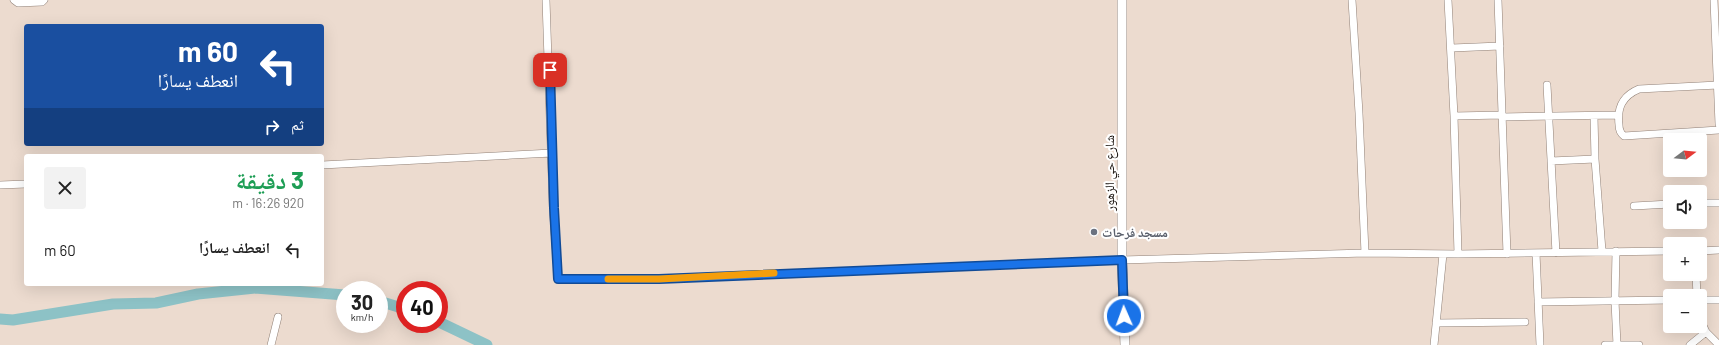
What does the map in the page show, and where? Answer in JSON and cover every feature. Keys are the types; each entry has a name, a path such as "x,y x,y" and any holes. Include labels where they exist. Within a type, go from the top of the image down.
{"street":[{"path":"14,0 18,2 42,2 44,0"},
{"path":"546,0 558,279 659,279 1122,260 1364,253 1507,254 1663,251"},
{"name":"شارع حي الزهور","path":"1122,0 1122,260 1125,345"},
{"path":"1352,0 1359,113 1364,253"},
{"path":"1448,0 1452,48 1458,254"},
{"path":"1498,0 1507,254"},
{"path":"1714,0 1718,63 1719,124"},
{"path":"1452,48 1500,46"},
{"path":"1546,85 1556,253"},
{"path":"1718,85 1639,89 1628,95 1621,104 1618,115 1619,130 1624,136 1719,130"},
{"path":"1454,116 1618,115"},
{"path":"1594,116 1595,159 1602,251"},
{"path":"324,165 552,153"},
{"path":"1551,161 1595,159"},
{"path":"0,185 24,184"},
{"path":"1707,204 1719,203"},
{"path":"1634,206 1663,204"},
{"path":"1707,251 1719,250"},
{"path":"1616,251 1615,301 1617,344"},
{"path":"1536,253 1540,345"},
{"path":"1434,345 1443,254"},
{"path":"1538,302 1663,300"},
{"path":"1707,300 1719,300"},
{"path":"271,345 278,317"},
{"path":"1436,323 1525,322"},
{"path":"1690,345 1705,333"},
{"path":"1707,333 1719,344"},
{"path":"1605,345 1639,345"}],"waterway":[{"path":"0,319 13,320 113,304 156,303 198,294 255,288 336,294"},
{"path":"388,304 396,306"},
{"path":"448,326 487,345"}],"slow traffic":[{"path":"608,279 659,279 774,273"}],"place":[{"name":"مسجد فرحات","path":"1094,232"}],"route":[{"path":"550,70 554,208 558,279 659,279 716,275 1122,260 1124,316"}]}
